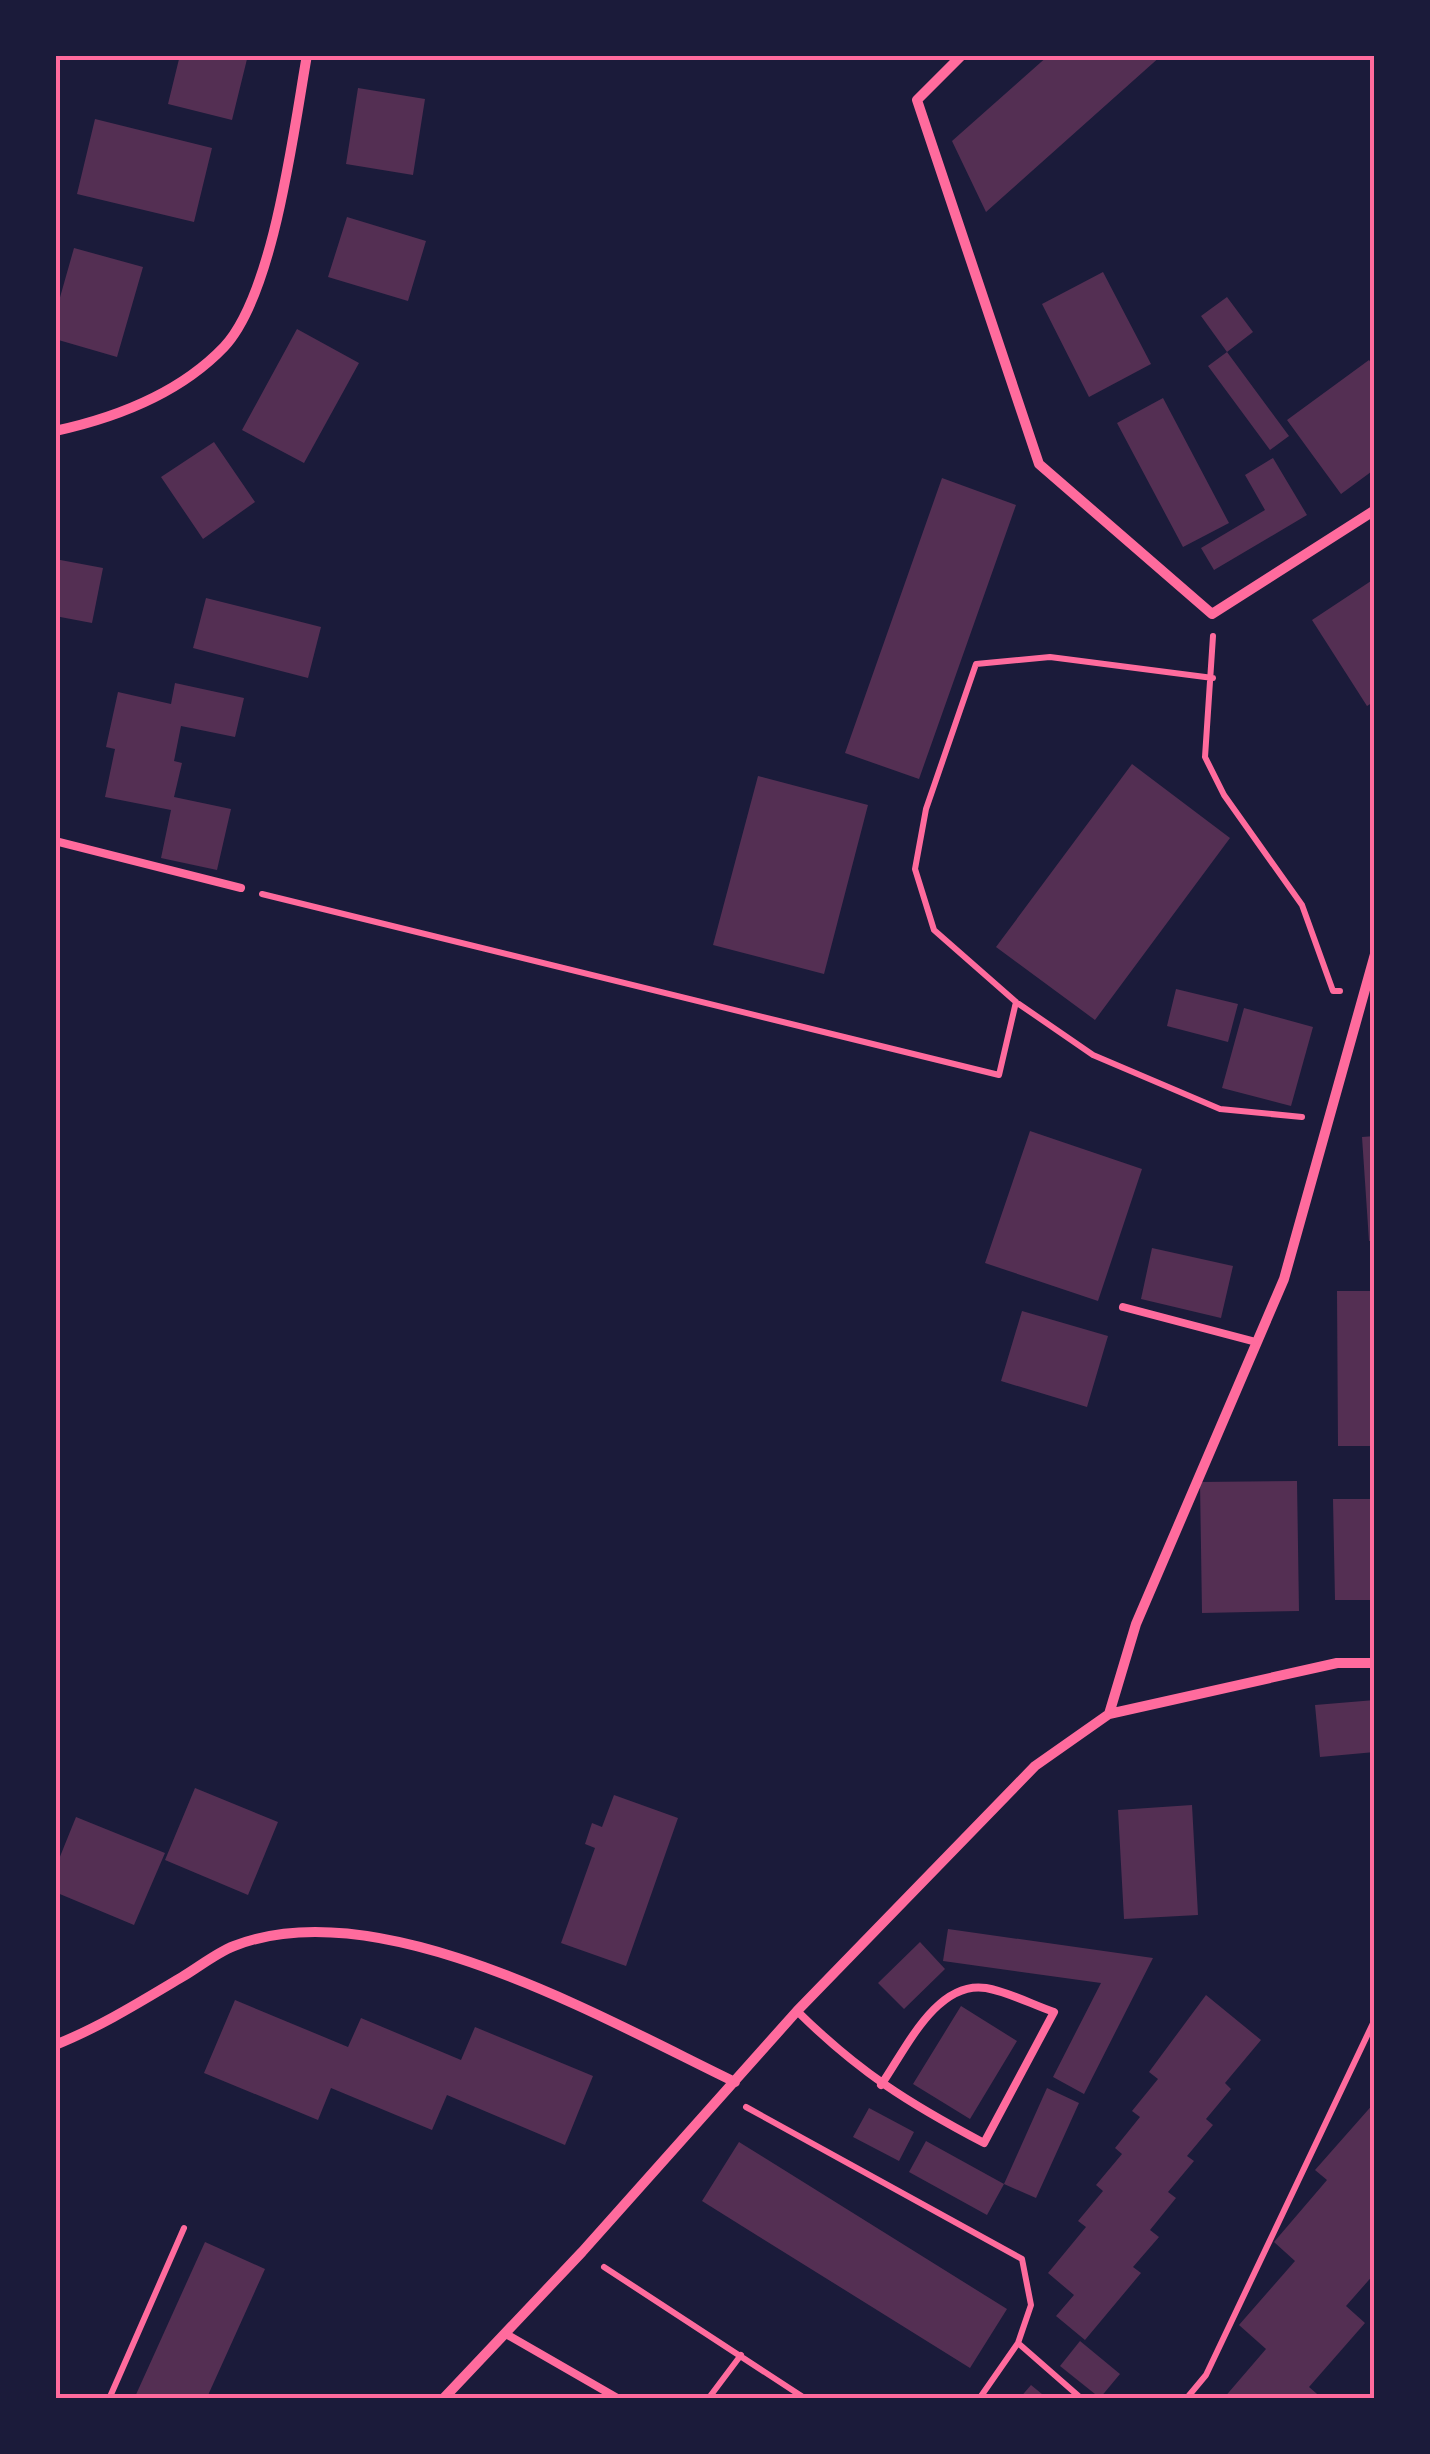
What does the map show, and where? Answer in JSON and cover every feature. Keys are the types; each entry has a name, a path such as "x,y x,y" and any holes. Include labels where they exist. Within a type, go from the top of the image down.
{"street":[{"path":"55,430 105,420 172,387 226,345 258,283 283,194 306,55"},
{"path":"962,55 917,100 1038,464 1212,614 1375,510"},
{"path":"1109,1714 1136,1624 1284,1279 1375,954"},
{"path":"443,2399 582,2252 797,2011 1035,1766 1109,1714 1337,1663 1375,1663"},
{"path":"55,2045 94,2029 233,1946 293,1931 344,1931 399,1940 583,2008 735,2082"}],"lane":[{"path":"55,841 241,888"},
{"path":"1123,1306 1256,1342"},
{"path":"797,2011 848,2061 881,2085 984,2144 1054,2012 985,1988 958,1990 942,2000 881,2085"},
{"path":"506,2334 618,2399"}],"path":[{"path":"1212,614 1213,678 1205,756 1224,796 1302,905 1333,991 1365,992"},
{"path":"1213,678 1050,656 976,664 926,809 915,869 934,930 1016,1002 1094,1056 1220,1108 1328,1120"},
{"path":"241,888 999,1075 1016,1002"},
{"path":"1186,2399 1206,2376 1375,2019"},
{"path":"723,2094 1022,2259 1031,2305 1018,2343 979,2399"},
{"path":"109,2399 184,2228"},
{"path":"582,2252 806,2399"},
{"path":"1018,2343 1082,2399"},
{"path":"708,2399 741,2355"}],"building":[{"path":"180,55 248,55 232,120 168,104"},
{"path":"1049,55 1162,55 986,212 952,141"},
{"path":"358,88 425,99 413,175 346,164"},
{"path":"95,119 212,148 194,222 77,194"},
{"path":"347,217 426,241 408,301 328,277"},
{"path":"74,248 143,267 117,357 55,339 55,315"},
{"path":"1103,272 1151,364 1089,397 1042,304"},
{"path":"1227,297 1253,332 1227,352 1201,316"},
{"path":"297,329 359,363 304,463 242,430"},
{"path":"1227,352 1289,436 1270,450 1208,366"},
{"path":"1369,360 1375,369 1375,469 1341,494 1287,420"},
{"path":"1163,398 1229,523 1183,547 1117,423"},
{"path":"214,442 255,502 203,539 161,477"},
{"path":"1273,458 1307,515 1214,570 1201,548 1265,510 1245,475"},
{"path":"942,478 1016,505 919,779 845,753"},
{"path":"55,559 103,568 92,623 55,616"},
{"path":"1371,581 1375,587 1375,701 1367,706 1312,620"},
{"path":"206,598 321,627 308,678 193,648"},
{"path":"175,683 244,698 235,737 181,726 174,761 182,763 174,797 231,809 217,870 161,858 171,810 105,797 115,749 106,747 118,692 171,704"},
{"path":"1132,764 1230,838 1095,1020 996,947"},
{"path":"758,776 868,805 824,974 713,945"},
{"path":"1176,989 1238,1004 1228,1042 1167,1026"},
{"path":"1244,1008 1313,1027 1291,1106 1222,1088"},
{"path":"1030,1131 1142,1169 1098,1301 985,1263"},
{"path":"1375,1136 1375,1240 1369,1241 1362,1137"},
{"path":"1152,1248 1233,1266 1221,1318 1141,1299"},
{"path":"1337,1291 1375,1291 1375,1446 1338,1446"},
{"path":"1022,1311 1108,1336 1087,1407 1001,1381"},
{"path":"1297,1481 1299,1611 1202,1613 1200,1482"},
{"path":"1333,1499 1375,1499 1375,1600 1335,1600"},
{"path":"1375,1700 1375,1752 1320,1757 1315,1705"},
{"path":"195,1788 278,1822 248,1895 165,1860"},
{"path":"614,1795 678,1818 626,1966 561,1943 595,1848 585,1844 592,1823 602,1827"},
{"path":"1192,1805 1198,1915 1124,1919 1118,1810"},
{"path":"76,1817 165,1853 134,1925 55,1892 55,1869"},
{"path":"948,1929 1153,1958 1084,2094 1053,2077 1101,1983 943,1961"},
{"path":"920,1942 945,1969 904,2009 878,1983"},
{"path":"1206,1995 1261,2040 1225,2083 1231,2089 1206,2119 1213,2125 1187,2156 1194,2161 1168,2192 1176,2198 1150,2230 1159,2237 1133,2267 1141,2273 1085,2340 1056,2316 1074,2295 1048,2273 1086,2227 1078,2221 1103,2191 1096,2185 1122,2154 1115,2148 1140,2117 1132,2111 1158,2079 1149,2072"},
{"path":"235,2000 348,2047 361,2018 461,2060 475,2027 593,2076 565,2145 447,2095 432,2130 331,2088 318,2120 204,2073"},
{"path":"961,2006 1017,2041 970,2119 913,2084"},
{"path":"1047,2088 1079,2103 1036,2198 1004,2184"},
{"path":"1375,2102 1375,2273 1346,2306 1365,2323 1309,2387 1323,2399 1223,2399 1266,2349 1239,2325 1295,2261 1274,2242 1327,2180 1315,2170"},
{"path":"869,2108 914,2132 899,2161 853,2137"},
{"path":"926,2141 1004,2184 987,2215 909,2172"},
{"path":"739,2142 1007,2309 970,2368 702,2201"},
{"path":"205,2242 265,2269 207,2399 134,2399"},
{"path":"1080,2341 1120,2374 1100,2398 1060,2366"},
{"path":"1031,2385 1048,2399 1019,2399"}]}
